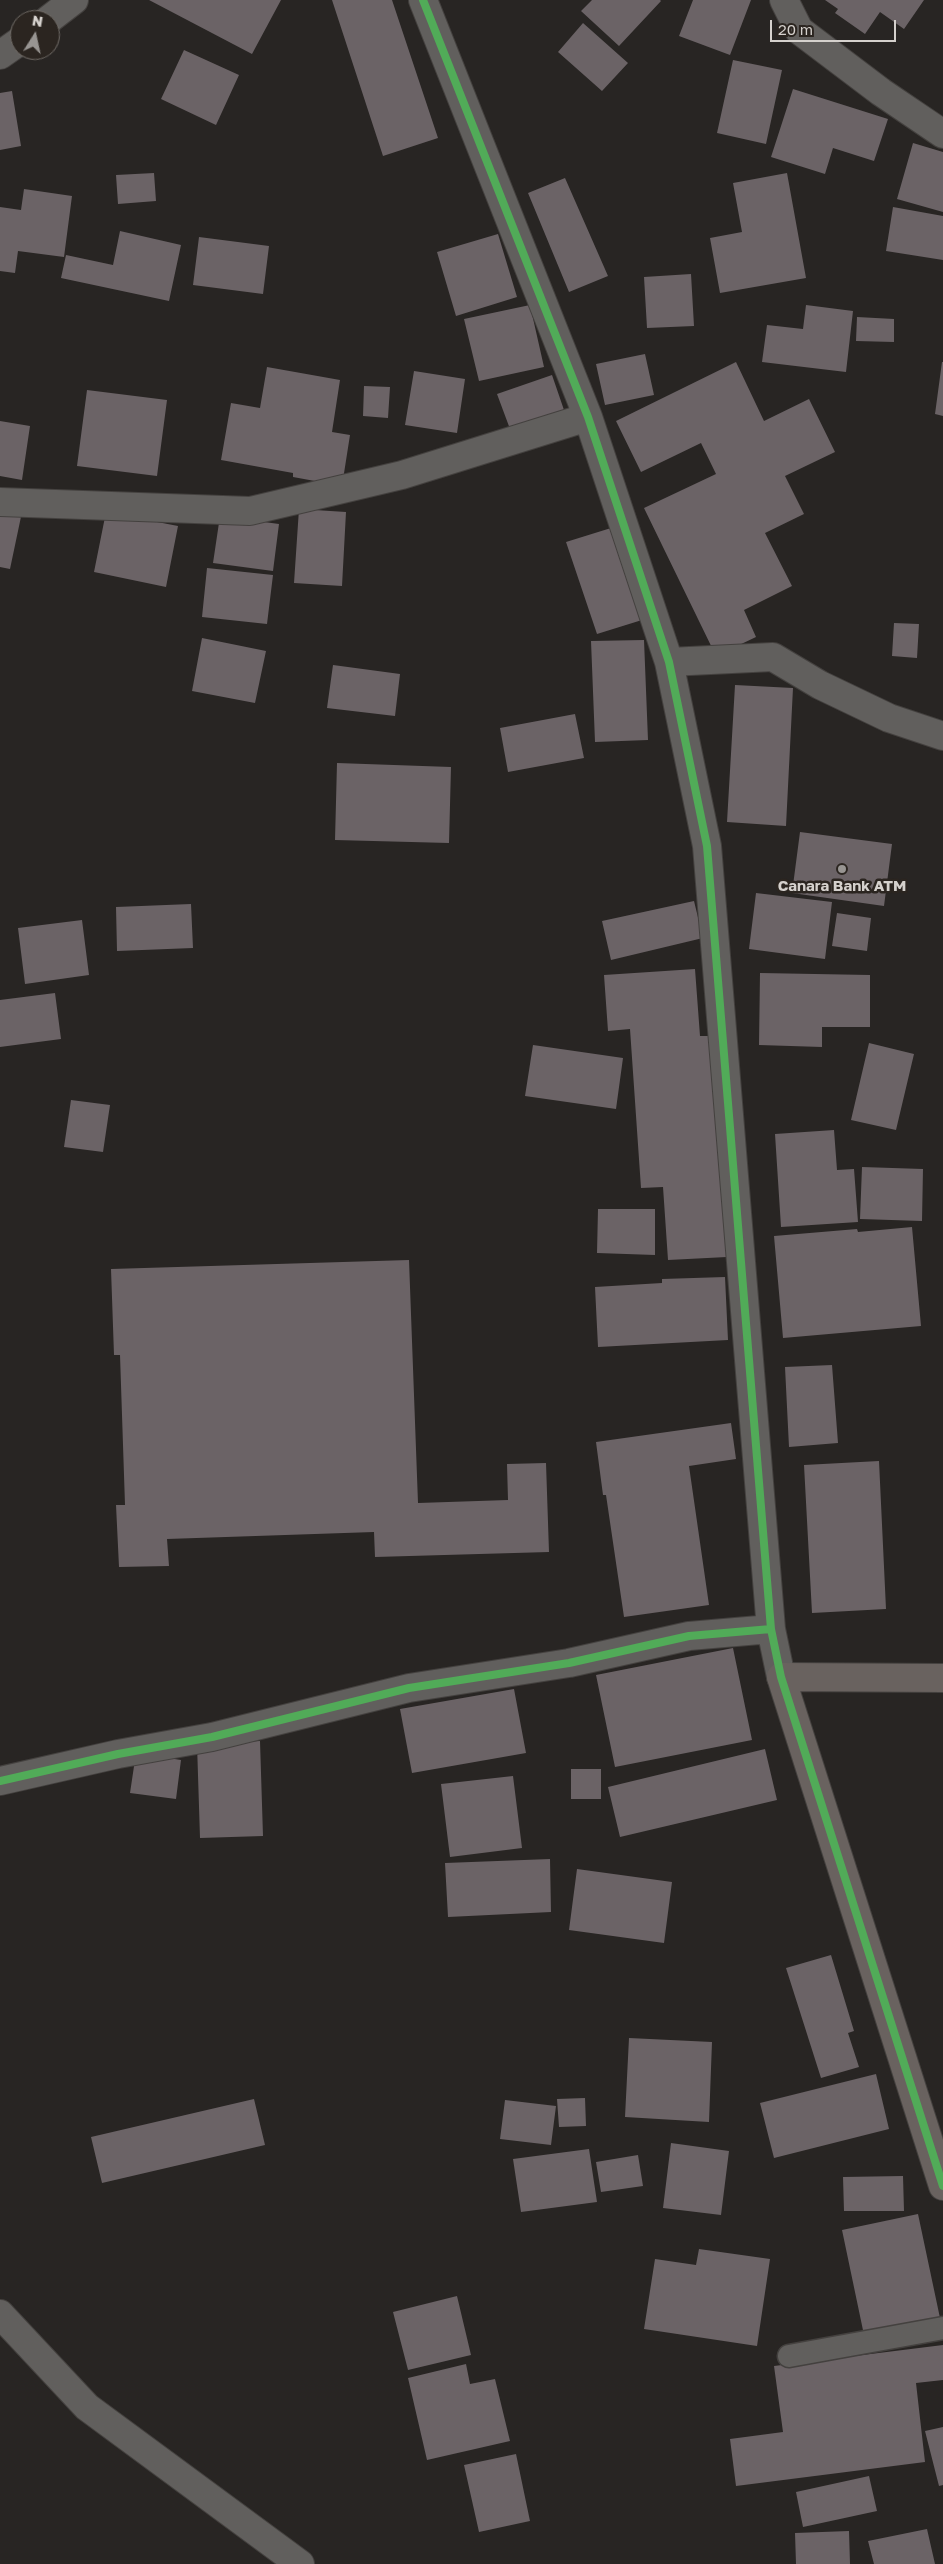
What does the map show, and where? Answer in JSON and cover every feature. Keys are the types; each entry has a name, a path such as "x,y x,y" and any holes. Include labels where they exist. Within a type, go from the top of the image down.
{"street":[{"path":"60,11 74,0"},
{"path":"423,0 588,417 669,662 708,846 770,1629 781,1677 943,2186"},
{"path":"784,0 799,30 881,92 943,134"},
{"path":"0,502 250,511 402,475 588,417"},
{"path":"669,662 773,657 820,686 889,718 943,736"},
{"path":"0,1780 118,1754 212,1737 410,1688 569,1663 689,1636 770,1629"},
{"path":"781,1677 943,1678"},
{"path":"0,2314 86,2407 300,2564"}],"lane":[{"path":"789,2356 943,2328"}],"building":[{"path":"149,0 281,0 252,54"},
{"path":"332,0 392,0 438,138 383,156"},
{"path":"592,0 661,1 619,46 581,11"},
{"path":"693,0 751,0 730,55 679,36"},
{"path":"825,0 924,0 904,29 880,12 865,34 835,13 838,9"},
{"path":"583,23 628,63 602,91 558,52"},
{"path":"184,50 239,75 216,125 161,99"},
{"path":"733,60 782,70 766,144 717,133"},
{"path":"793,89 888,119 874,161 833,148 825,174 771,157"},
{"path":"12,91 21,146 0,150 0,93"},
{"path":"913,143 943,152 943,212 897,199"},
{"path":"154,173 156,201 118,204 116,175"},
{"path":"787,173 806,278 720,293 710,238 742,232 733,183"},
{"path":"565,178 608,276 569,292 528,193"},
{"path":"24,189 72,196 64,257 18,251 15,273 0,271 0,207 21,210"},
{"path":"893,207 943,216 943,260 886,251"},
{"path":"120,231 181,245 169,301 61,278 66,255 113,265"},
{"path":"498,234 517,297 456,316 437,252"},
{"path":"199,237 269,246 263,294 193,285"},
{"path":"691,274 694,326 647,328 644,277"},
{"path":"530,305 544,367 479,381 464,319"},
{"path":"806,305 853,311 846,372 762,362 767,325 803,329"},
{"path":"857,317 894,319 894,342 856,341"},
{"path":"645,354 654,395 605,405 596,364"},
{"path":"736,362 764,421 809,399 835,452 785,476 804,514 765,533 792,586 744,610 756,637 716,656 644,508 716,474 701,443 641,472 616,421"},
{"path":"943,362 943,416 935,414"},
{"path":"267,367 340,380 332,432 350,435 342,486 293,477 293,473 221,460 231,403 260,408"},
{"path":"414,371 465,379 457,433 405,425"},
{"path":"552,375 564,410 510,429 497,394"},
{"path":"364,386 390,387 388,418 363,416"},
{"path":"87,390 167,400 157,476 77,466"},
{"path":"0,421 30,426 22,480 0,476"},
{"path":"0,507 22,512 10,569 0,567"},
{"path":"299,509 346,512 342,586 294,583"},
{"path":"106,512 178,526 166,587 94,572"},
{"path":"220,516 279,524 273,571 213,563"},
{"path":"611,528 642,620 597,634 566,542"},
{"path":"207,568 273,575 267,624 202,617"},
{"path":"894,623 919,624 917,658 892,656"},
{"path":"202,638 266,651 255,703 192,691"},
{"path":"644,640 648,740 595,742 591,641"},
{"path":"333,665 400,674 395,716 327,708"},
{"path":"735,685 793,688 786,826 727,822"},
{"path":"575,714 584,758 508,772 500,728"},
{"path":"337,763 451,767 449,843 335,840"},
{"name":"Canara Bank ATM","path":"800,832 892,844 884,906 792,893"},
{"path":"756,893 832,902 825,959 749,949"},
{"path":"694,901 703,938 611,960 602,921"},
{"path":"191,904 193,948 117,951 116,907"},
{"path":"837,913 871,918 867,951 832,946"},
{"path":"82,920 89,975 25,984 18,928"},
{"path":"695,969 700,1036 712,1036 727,1257 668,1260 663,1187 641,1188 630,1029 608,1031 604,975"},
{"path":"760,973 870,975 870,1027 822,1027 822,1047 759,1045"},
{"path":"55,993 61,1039 0,1047 0,1000"},
{"path":"869,1043 914,1054 896,1130 851,1120"},
{"path":"533,1045 623,1058 616,1109 525,1096"},
{"path":"71,1100 110,1105 103,1152 64,1147"},
{"path":"834,1130 837,1170 854,1169 858,1222 781,1227 775,1134"},
{"path":"862,1167 923,1169 922,1221 860,1219"},
{"path":"598,1209 655,1209 655,1255 597,1253"},
{"path":"912,1227 921,1326 783,1338 774,1236 857,1229 858,1232"},
{"path":"409,1260 418,1503 508,1500 507,1464 546,1463 549,1552 375,1557 374,1532 167,1539 169,1566 119,1567 116,1505 125,1505 120,1355 114,1355 111,1269"},
{"path":"725,1277 728,1340 598,1347 595,1287 662,1283 662,1279"},
{"path":"832,1365 838,1443 789,1447 785,1367"},
{"path":"731,1423 736,1459 689,1466 709,1605 624,1617 606,1495 603,1495 596,1442"},
{"path":"879,1461 886,1609 812,1613 804,1465"},
{"path":"733,1648 752,1740 615,1767 596,1675"},
{"path":"514,1689 526,1753 412,1773 400,1709"},
{"path":"260,1741 263,1836 200,1838 197,1744"},
{"path":"765,1749 777,1800 620,1837 608,1787"},
{"path":"136,1753 181,1760 176,1799 130,1793"},
{"path":"571,1769 601,1769 601,1799 571,1799"},
{"path":"513,1776 522,1848 450,1857 441,1784"},
{"path":"550,1859 551,1912 448,1917 445,1863"},
{"path":"577,1869 672,1882 664,1943 569,1930"},
{"path":"831,1955 854,2031 848,2033 859,2067 821,2078 786,1968"},
{"path":"629,2038 712,2042 709,2122 625,2117"},
{"path":"876,2074 889,2129 774,2158 760,2103"},
{"path":"585,2098 586,2126 559,2127 557,2099"},
{"path":"254,2099 265,2145 102,2183 91,2137"},
{"path":"505,2100 556,2106 551,2145 500,2139"},
{"path":"671,2143 729,2151 721,2215 663,2208"},
{"path":"589,2149 597,2202 521,2212 513,2159"},
{"path":"638,2155 643,2186 601,2192 596,2162"},
{"path":"903,2176 904,2211 844,2211 843,2177"},
{"path":"918,2214 940,2318 864,2335 842,2230"},
{"path":"699,2249 770,2259 757,2346 644,2329 655,2259 696,2265"},
{"path":"457,2296 471,2355 408,2370 393,2312"},
{"path":"943,2345 943,2380 916,2383 925,2462 736,2486 730,2439 783,2432 774,2366"},
{"path":"466,2364 470,2384 495,2379 510,2441 427,2460 408,2378"},
{"path":"943,2427 943,2485 939,2486 925,2431"},
{"path":"516,2454 530,2521 479,2532 464,2465"},
{"path":"869,2476 877,2511 803,2527 796,2492"},
{"path":"927,2529 935,2564 874,2564 868,2541"},
{"path":"849,2531 850,2564 796,2564 795,2533"}],"cycle path":[{"path":"423,0 588,417 669,662 707,846 771,1629 781,1677 943,2186"},
{"path":"0,1781 118,1754 212,1737 409,1688 569,1663 689,1636 771,1629"}],"place":[{"name":"Canara Bank ATM","path":"842,869"}]}
